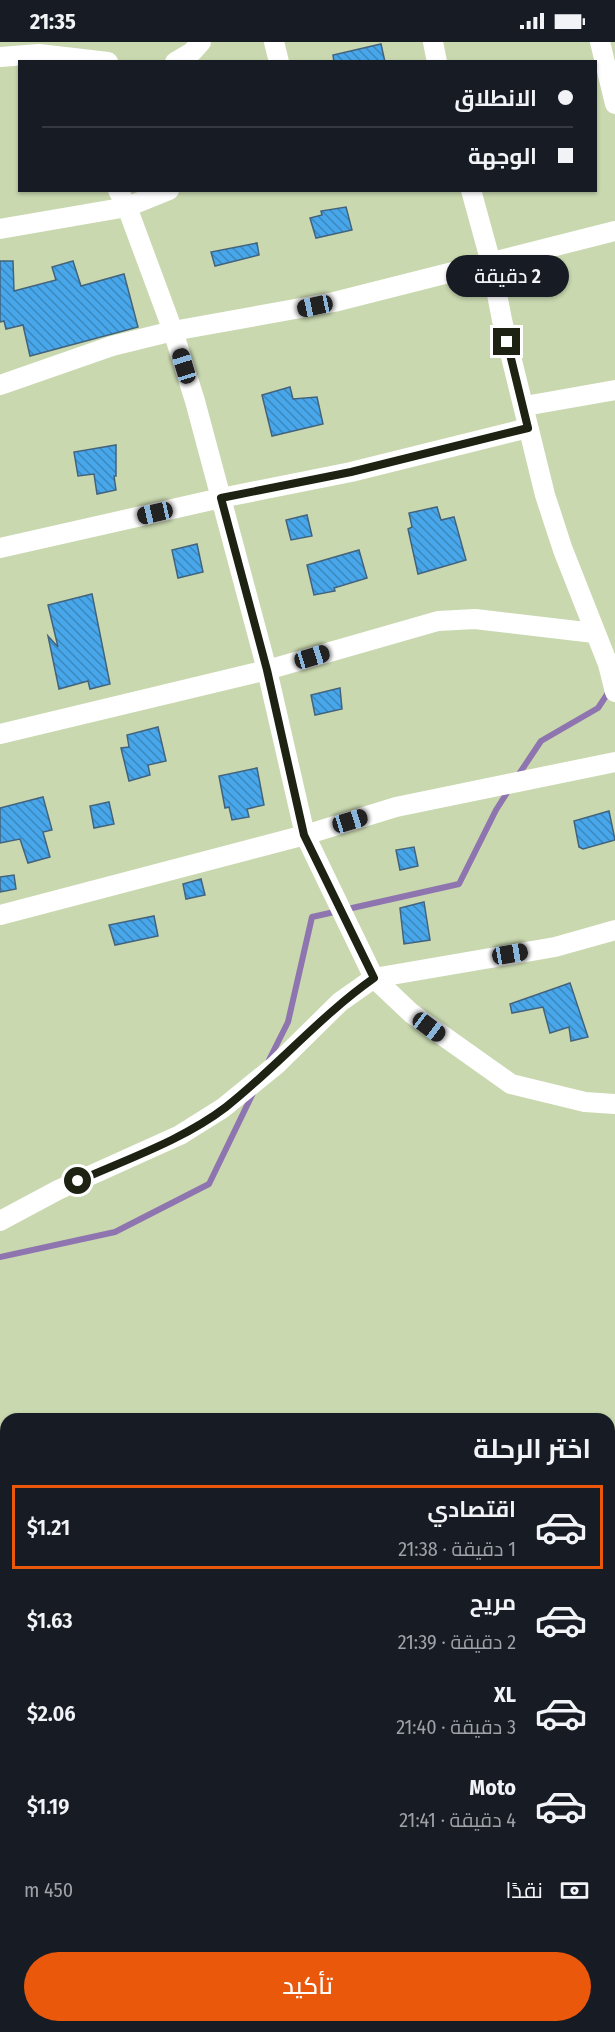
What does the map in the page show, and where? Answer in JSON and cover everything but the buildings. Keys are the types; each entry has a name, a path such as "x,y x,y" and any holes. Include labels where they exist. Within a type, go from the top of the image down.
{"street":[{"path":"178,60 192,52 201,42"},
{"path":"274,42 278,60"},
{"path":"433,42 437,60"},
{"path":"600,42 609,61 615,104"},
{"path":"0,57 40,52 94,60"},
{"path":"0,229 159,192"},
{"path":"472,192 491,263 502,320 525,406 528,428 545,495 594,633 611,658 615,692"},
{"path":"122,199 173,332 221,498 267,670 304,835 374,978 411,1013 511,1084 585,1102 615,1104"},
{"path":"0,385 112,346 173,332 323,304 615,231"},
{"path":"525,406 615,390"},
{"path":"0,548 221,498 351,472 528,428"},
{"path":"0,734 267,670 438,621 475,620 594,633"},
{"path":"0,915 304,835 396,807 615,762"},
{"path":"0,1221 58,1190 180,1135 224,1108 276,1065 340,1002 374,978 555,947 615,930"}],"waterway":[{"path":"517,777 541,741 598,708 610,690"},
{"path":"269,1060 288,1022 312,917 459,884 496,810 510,788"},
{"path":"0,1257 115,1232 209,1184 254,1091"}],"route":[{"path":"78,1181 180,1135 224,1108 276,1065 340,1002 374,978 304,835 267,670 221,498 351,472 528,428 525,406 507,342"}]}
